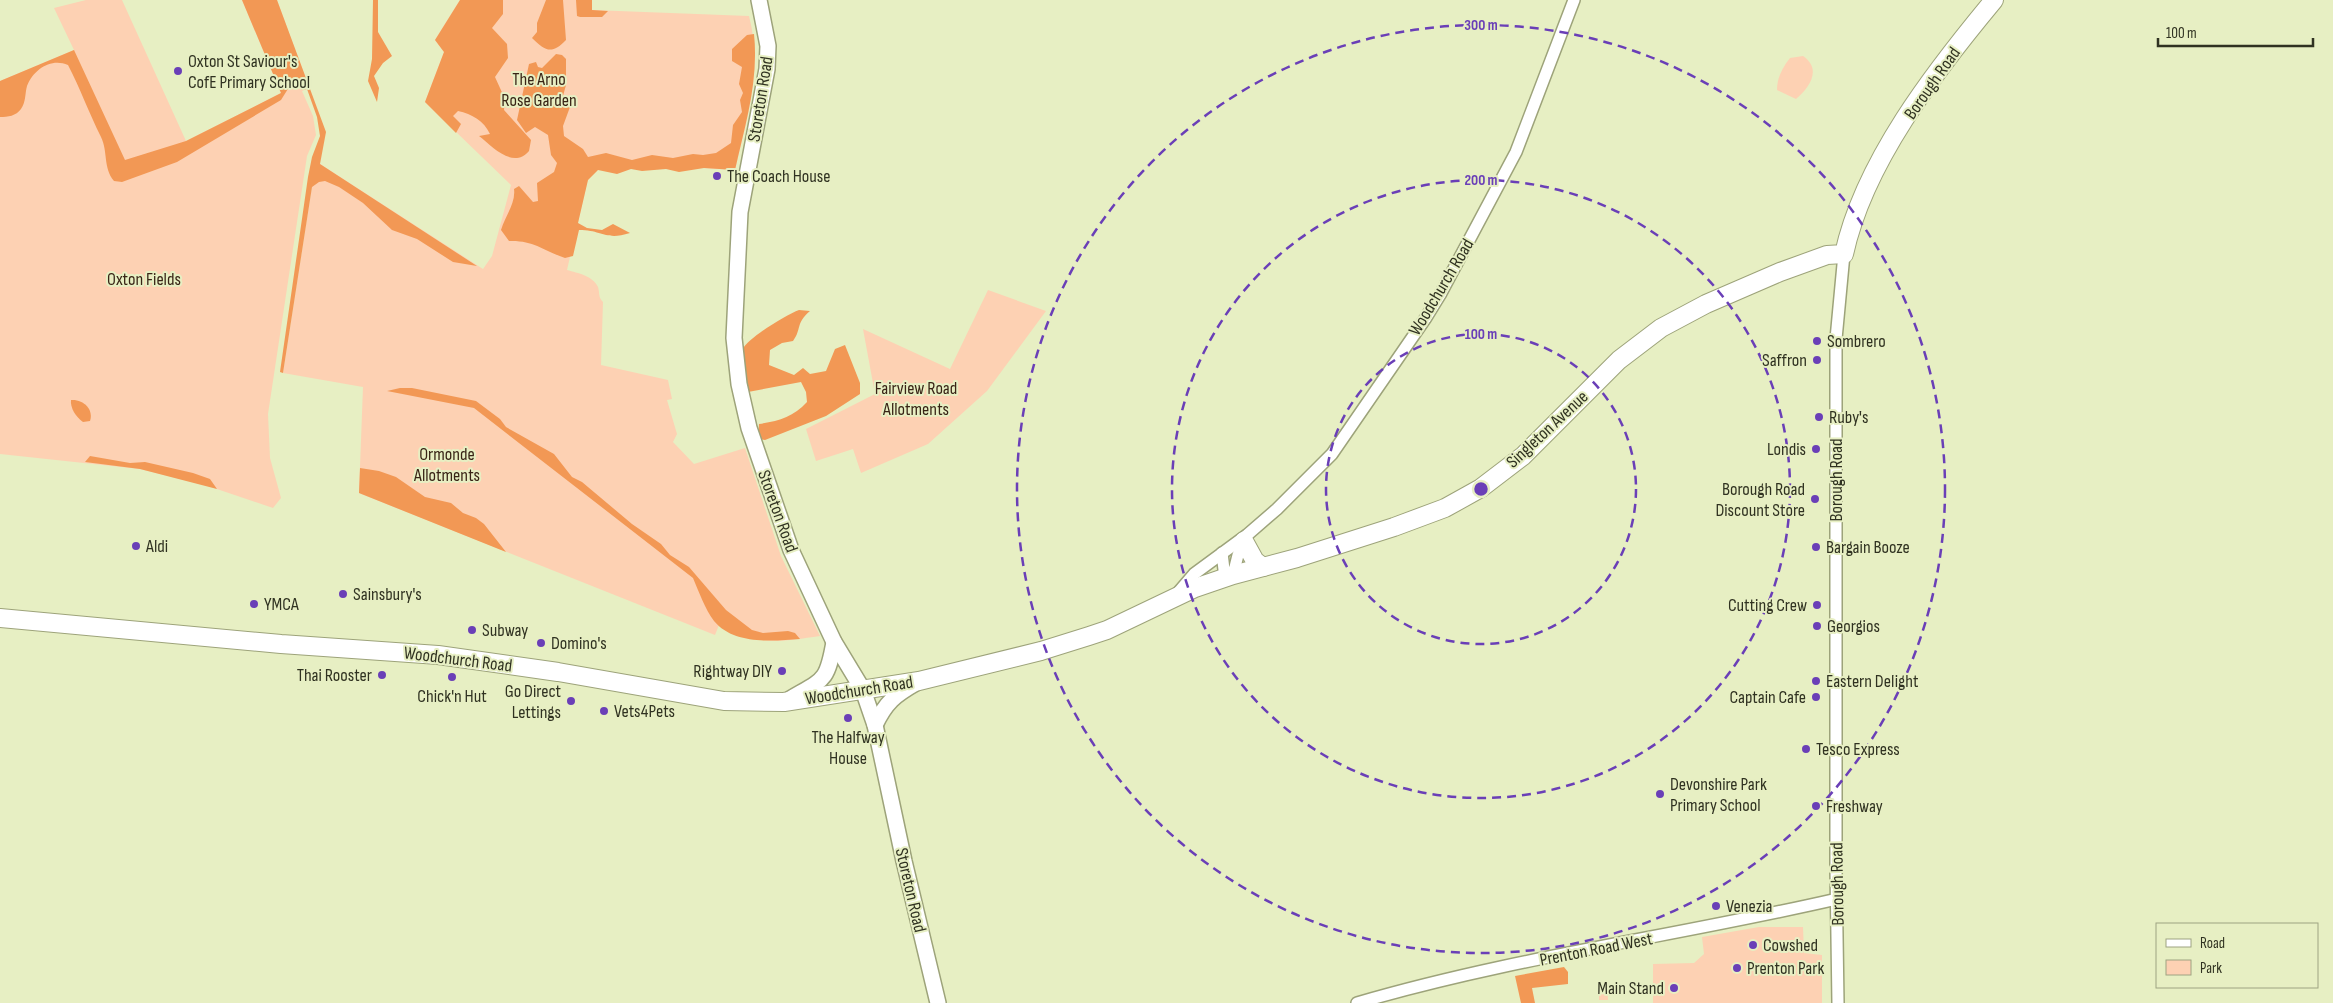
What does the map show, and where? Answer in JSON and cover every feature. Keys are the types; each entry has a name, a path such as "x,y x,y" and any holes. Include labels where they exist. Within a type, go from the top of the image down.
{"highway":[{"name":"Borough Road","path":"1844,254 1848,237 1863,197 1883,154 1940,69 1994,0"},
{"name":"Singleton Avenue","path":"1229,576 1394,527 1445,508 1481,488 1523,456 1619,360 1661,328 1706,304 1780,272 1827,255 1844,254"},
{"path":"1246,538 1255,561 1263,567"},
{"name":"Woodchurch Road","path":"0,618 281,644 438,655 558,672 724,701 784,702 919,681 1032,653 1089,636 1174,597 1229,576"}],"main road":[{"name":"Storeton Road","path":"759,0 768,46 767,69 740,212 734,356 749,428 779,520 834,642 863,690 875,724 904,861 938,1003"},
{"path":"784,702 820,682 829,670 834,642"},
{"path":"875,724 882,710 894,695 919,681"}],"street":[{"name":"Woodchurch Road","path":"1174,597 1190,577 1246,538 1332,454 1441,293 1516,152 1574,0"},
{"name":"Borough Road","path":"1838,1003 1836,339 1844,254"},
{"name":"Woodchurch Road","path":"1229,576 1246,538"},
{"path":"1222,553 1229,576"},
{"name":"Prenton Road West","path":"1357,1003 1440,980 1837,899"}],"green space":[{"name":"Oxton Fields","path":"86,0 122,0 186,141 281,93 242,0 277,0 309,88 302,91 313,116 316,135 307,156 268,414 270,458 281,498 273,508 205,485 140,469 0,454 0,81 74,50 54,8"},
{"path":"242,0 277,0 326,132 320,164 477,266 453,262 417,239 392,230 363,203 339,187 325,181 319,182 312,187 283,373 280,372 308,177 312,157 320,136 317,117 307,89 302,90 299,86 291,84 281,100 177,162 122,182 114,181 108,171 103,142 68,65 55,63 44,66 30,80 21,109 12,116 0,117 0,81 74,50 125,160 186,141 281,93"},
{"path":"373,0 378,0 378,32 392,56 383,63 374,76 379,88 377,102 368,81 372,59"},
{"path":"460,0 592,0 592,10 749,16 753,36 754,74 752,93 735,170 592,161 567,270 593,280 598,287 603,302 601,365 668,380 672,399 667,400 677,434 673,442 694,464 745,448 781,556 820,636 768,641 732,632 719,625 715,635 359,493 363,387 283,373 314,173 320,164 483,269 492,256 511,185 425,102 444,52 435,40"},
{"path":"460,0 503,0 503,14 492,28 507,44 508,58 495,77 505,99 504,110 531,140 529,151 523,156 510,157 496,150 479,136 490,134 484,125 473,116 458,111 453,116 461,124 456,133 425,102 444,52 435,40"},
{"path":"546,0 563,0 566,40 553,49 541,46 532,38 537,32 537,23"},
{"path":"576,0 592,0 592,10 608,11 602,17 577,16"},
{"name":"The Arno Rose Garden","path":"754,34 755,69 753,86 735,170 704,168 679,172 666,169 642,171 631,169 617,174 598,170 588,180 578,223 587,228 602,230 613,224 630,233 609,236 587,230 579,230 573,256 565,258 532,244 509,241 501,230 512,204 514,189 519,186 533,202 538,201 537,183 554,172 557,163 551,155 548,135 535,127 526,133 517,120 529,64 536,62 538,67 542,68 556,54 562,55 566,59 566,85 563,96 570,107 563,126 564,136 583,149 588,157 606,153 632,160 652,155 673,158 693,154 703,155 716,153 731,143 733,125 742,112 740,100 743,93 739,84 742,67 732,61 732,49 747,35"},
{"path":"1803,56 1809,61 1813,72 1806,89 1796,99 1777,90 1778,81 1782,69 1790,58"},
{"name":"Fairview Road Allotments","path":"988,290 1046,311 987,391 928,444 861,473 853,449 816,461 806,429 875,394 863,329 950,369"},
{"path":"799,310 810,311 802,319 793,341 782,343 770,350 769,365 794,375 803,368 810,374 826,371 835,349 845,345 860,383 860,394 826,416 765,440 758,439 759,424 779,420 791,415 807,402 806,392 801,382 748,392 741,371 740,355 752,339 777,321"},
{"path":"412,388 476,401 500,419 506,427 554,454 572,477 582,482 632,524 661,544 670,555 689,567 726,610 752,630 763,633 788,631 795,633 800,639 754,640 743,638 722,629 708,611 693,578 474,408 387,391"},
{"path":"71,400 80,401 89,409 90,421 83,422 78,418 74,412"},
{"path":"90,456 130,463 145,462 193,473 210,479 217,489 140,469 85,462"},
{"path":"360,468 379,471 396,477 425,497 451,503 463,513 476,518 484,524 506,552 359,493"},
{"name":"Prenton Park","path":"1759,927 1803,927 1804,953 1822,955 1822,1003 1653,1003 1653,964 1694,963 1704,954 1702,937"},
{"path":"1564,967 1568,972 1568,984 1532,988 1535,1003 1521,1003 1515,976"},
{"path":"1607,982 1608,1000 1599,1000 1599,983"}],"place":[{"name":"Oxton St Saviour's CofE Primary School","path":"178,71"},
{"name":"The Coach House","path":"717,176"},
{"name":"Sombrero","path":"1817,341"},
{"name":"Saffron","path":"1817,360"},
{"name":"Ruby's","path":"1819,417"},
{"name":"Londis","path":"1816,449"},
{"name":"Borough Road Discount Store","path":"1815,499"},
{"name":"Aldi","path":"136,546"},
{"name":"Bargain Booze","path":"1816,547"},
{"name":"Sainsbury's","path":"343,594"},
{"name":"YMCA","path":"254,604"},
{"name":"Cutting Crew","path":"1817,605"},
{"name":"Georgios","path":"1817,626"},
{"name":"Subway","path":"472,630"},
{"name":"Domino's","path":"541,643"},
{"name":"Rightway DIY","path":"782,671"},
{"name":"Thai Rooster","path":"382,675"},
{"name":"Chick'n Hut","path":"452,677"},
{"name":"Eastern Delight","path":"1816,681"},
{"name":"Captain Cafe","path":"1816,697"},
{"name":"Go Direct Lettings","path":"571,701"},
{"name":"Vets4Pets","path":"604,711"},
{"name":"The Halfway House","path":"848,718"},
{"name":"Tesco Express","path":"1806,749"},
{"name":"Devonshire Park Primary School","path":"1660,794"},
{"name":"Freshway","path":"1816,806"},
{"name":"Venezia","path":"1716,906"},
{"name":"Cowshed","path":"1753,945"},
{"name":"Prenton Park","path":"1737,968"},
{"name":"Main Stand","path":"1674,988"}],"park label":[{"name":"Ormonde Allotments","path":"447,464"}]}
